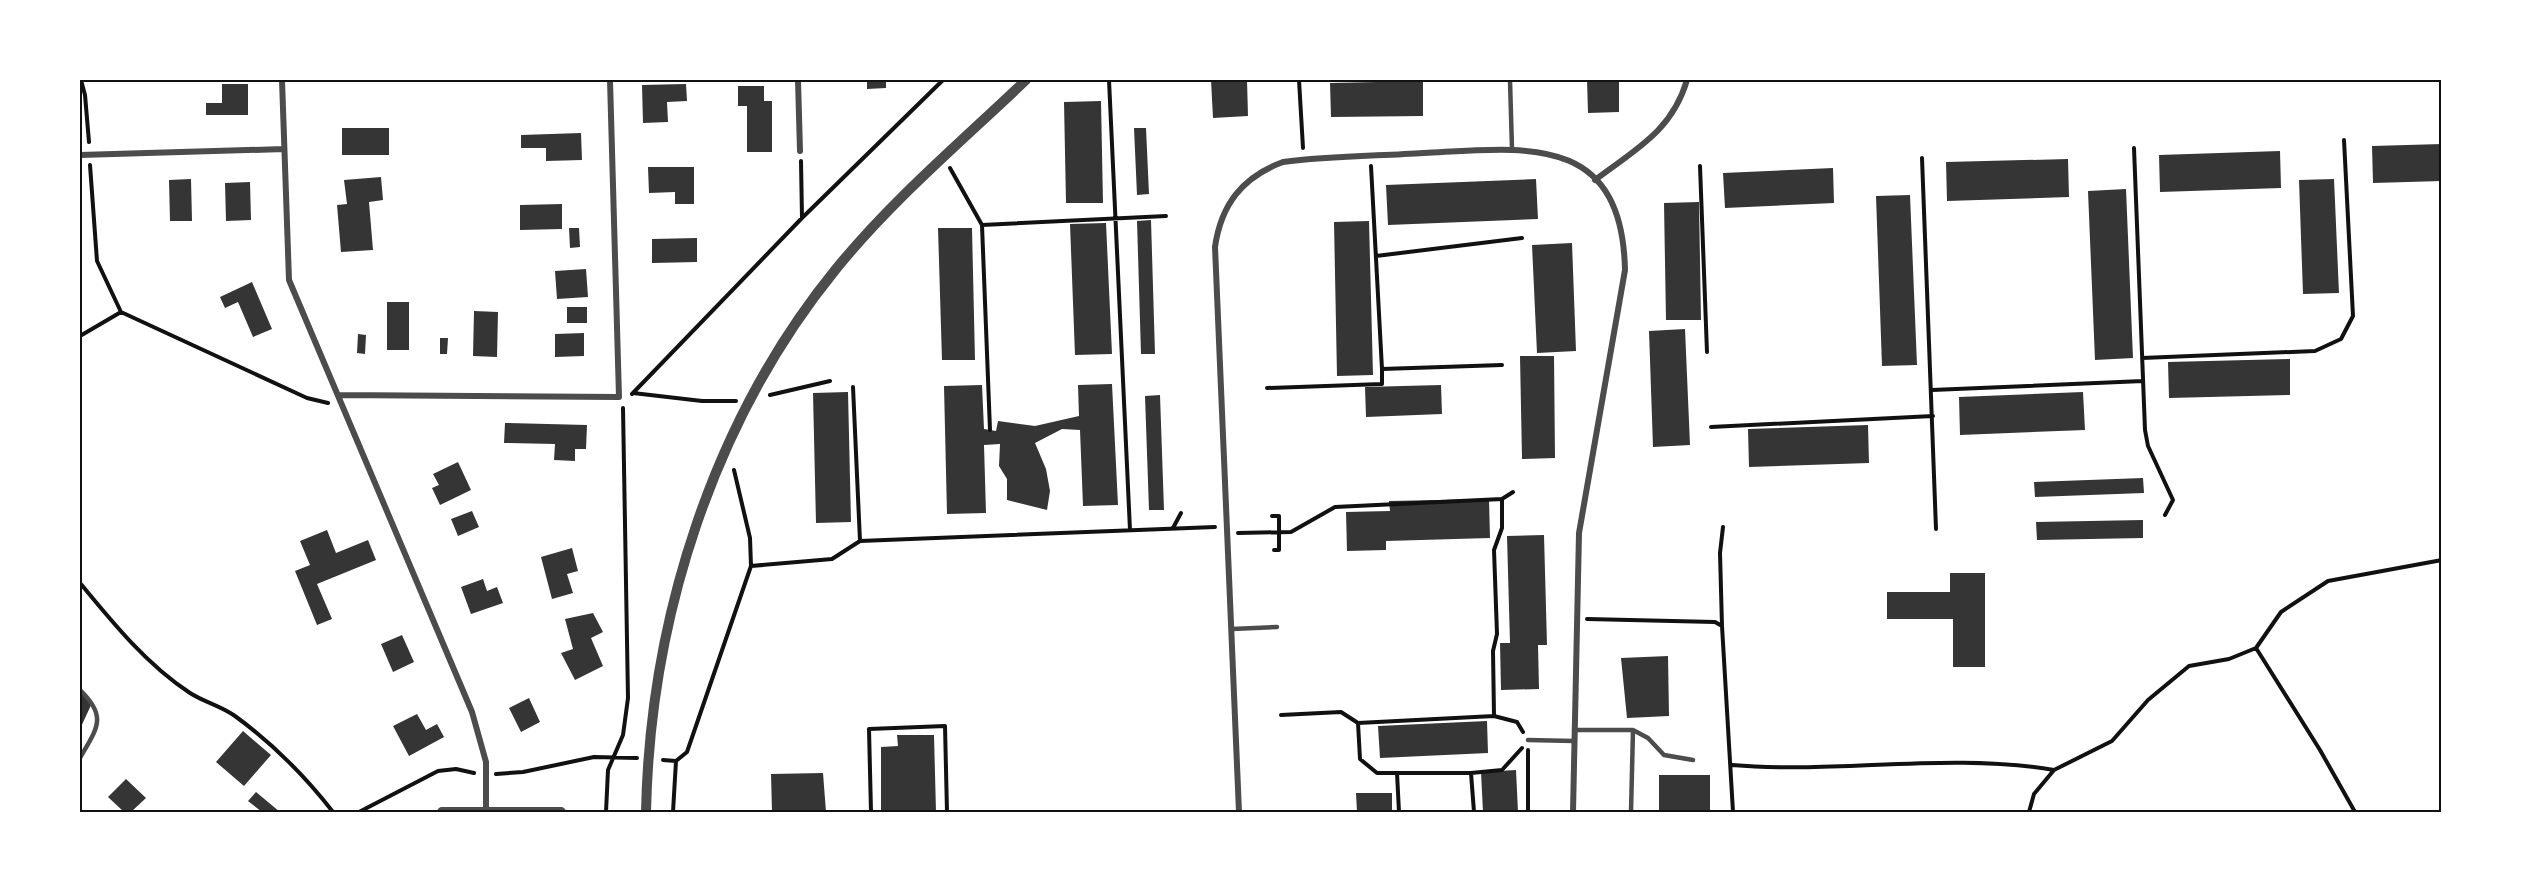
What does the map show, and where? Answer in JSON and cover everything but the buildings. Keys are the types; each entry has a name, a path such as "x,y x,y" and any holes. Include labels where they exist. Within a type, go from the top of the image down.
{"street":[{"path":"282,80 290,280 480,734 486,762 486,811"},
{"path":"340,399 621,400 610,80"},
{"path":"798,80 800,151"},
{"path":"646,813 648,759 654,706 680,583 696,525 719,465 749,400 781,345 837,267 869,232 1026,80"},
{"path":"1595,180 1662,129 1680,102 1688,80"},
{"path":"80,155 284,149"},
{"path":"1239,813 1215,247 1218,227 1227,206 1241,187 1259,173 1283,162 1303,159 1512,149 1556,154 1571,161 1595,180 1608,196 1618,218 1625,270 1579,533 1573,813"},
{"path":"442,813 486,811 561,813"}],"lane":[{"path":"1510,80 1512,149"},
{"path":"1232,629 1277,627"},
{"path":"80,690 96,709 99,717 95,730 80,758"},
{"path":"1574,730 1633,730 1648,738 1664,754 1692,760"},
{"path":"1631,813 1633,730"},
{"path":"1528,740 1574,741"}],"path":[{"path":"81,80 85,95 97,261 121,312 307,398 328,403 340,399"},
{"path":"628,398 802,218 943,80"},
{"path":"1109,80 1130,530"},
{"path":"1299,80 1303,159"},
{"path":"2142,358 2315,351 2340,339 2353,316 2344,141"},
{"path":"2134,148 2143,381 2148,446 2173,500 2165,515"},
{"path":"800,151 802,218"},
{"path":"1267,388 1382,384 1371,156"},
{"path":"944,158 982,225 990,430"},
{"path":"1922,158 1936,529"},
{"path":"1700,166 1707,352"},
{"path":"982,225 1166,216"},
{"path":"1376,256 1522,238"},
{"path":"80,336 121,312"},
{"path":"1382,369 1502,365"},
{"path":"633,393 702,401 749,400 830,381"},
{"path":"1932,390 2143,381"},
{"path":"853,387 860,542"},
{"path":"606,813 608,770 623,735 628,698 621,400"},
{"path":"1711,427 1933,416"},
{"path":"613,756 676,761 687,752 751,566 750,538 735,471 719,465"},
{"path":"751,566 832,559 860,542 1173,529 1291,532 1335,507 1502,500 1513,492"},
{"path":"1494,716 1492,651 1497,634 1494,550 1502,528 1502,500"},
{"path":"1173,529 1181,513"},
{"path":"1272,516 1279,516 1280,550 1274,550"},
{"path":"1723,527 1720,553 1722,626 1732,765 1733,813"},
{"path":"2030,813 2034,794 2055,770 2112,741 2148,700 2189,666 2229,659 2256,648 2281,612 2328,581 2442,560"},
{"path":"80,583 153,662 192,694 236,717 284,756 333,813"},
{"path":"1576,618 1715,622 1722,626"},
{"path":"2256,648 2320,750 2355,813"},
{"path":"1281,715 1341,712 1358,723 1494,716 1517,722 1528,740 1528,813"},
{"path":"1358,723 1360,759 1377,773 1472,773 1502,770 1528,740"},
{"path":"871,813 869,729 945,726 947,813"},
{"path":"673,813 676,761"},
{"path":"1732,765 1779,769 1862,764 2016,763 2055,770"},
{"path":"1397,773 1399,813"},
{"path":"1472,773 1474,813"}]}
